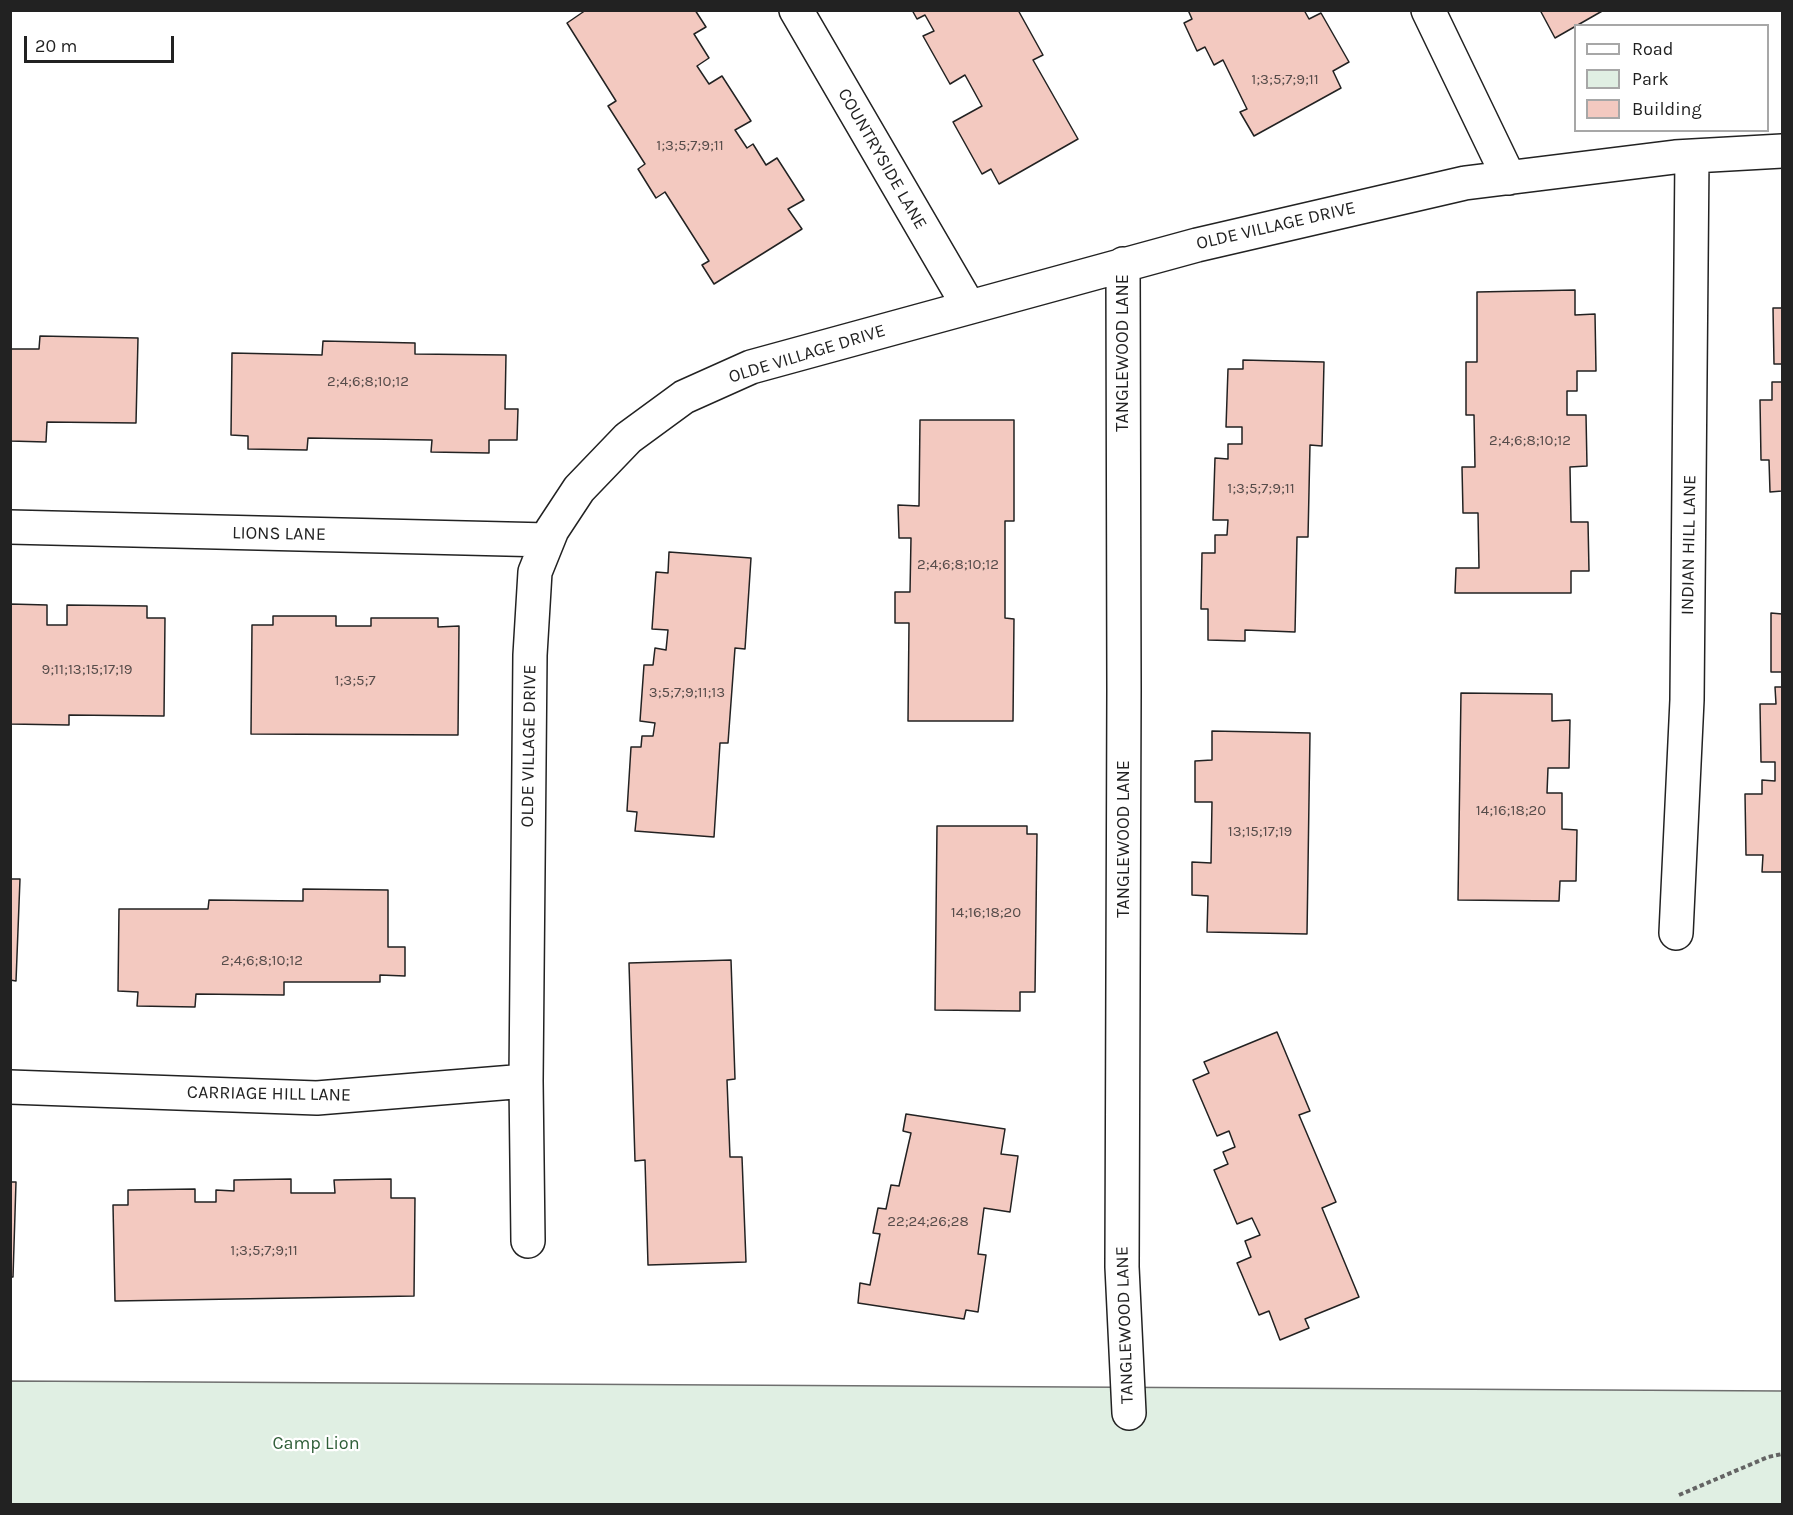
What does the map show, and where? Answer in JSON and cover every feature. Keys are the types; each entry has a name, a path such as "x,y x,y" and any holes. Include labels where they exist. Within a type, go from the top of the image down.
{"street":[{"name":"COUNTRYSIDE LANE","path":"796,10 969,307"},
{"path":"1428,10 1509,178"},
{"name":"OLDE VILLAGE DRIVE","path":"528,1241 526,1081 531,612 535,572 552,530 579,489 628,438 684,397 751,367 1197,245 1465,183 1675,157 1782,151"},
{"name":"INDIAN HILL LANE","path":"1676,933 1687,700 1692,156"},
{"name":"TANGLEWOOD LANE","path":"1123,264 1122,1267 1129,1413"},
{"name":"LIONS LANE","path":"10,527 548,540"},
{"name":"CARRIAGE HILL LANE","path":"10,1087 317,1098 526,1081"}],"path":[{"path":"1679,1495 1768,1457 1782,1454"}],"green space":[{"name":"Camp Lion","path":"11,1381 1782,1391 1782,1504 11,1504"}],"building":[{"path":"586,10 695,10 706,27 694,34 709,58 697,66 709,84 722,76 751,121 735,130 747,148 753,144 766,165 777,158 804,200 788,209 802,229 714,284 702,265 709,261 665,192 656,198 638,169 645,164 608,106 616,101 567,23"},
{"path":"912,10 1018,10 1043,55 1033,60 1078,139 999,184 991,169 982,174 953,122 982,106 965,75 950,84 923,36 934,31 925,15 917,19"},
{"path":"1188,10 1304,10 1309,19 1321,13 1349,62 1333,71 1341,88 1254,136 1240,112 1247,109 1223,60 1214,65 1205,47 1197,51 1184,23 1192,19"},
{"path":"1540,10 1604,10 1580,24 1574,24 1574,27 1555,38"},
{"path":"1575,290 1575,315 1595,314 1596,371 1577,371 1577,391 1567,391 1567,415 1586,415 1587,466 1570,467 1571,522 1588,522 1589,571 1571,571 1571,593 1455,593 1456,568 1479,568 1478,513 1463,513 1462,467 1475,467 1474,415 1466,415 1466,362 1477,362 1477,292"},
{"path":"1773,308 1782,308 1782,364 1774,364"},
{"path":"40,336 138,338 136,423 47,422 46,442 10,441 10,349 39,349"},
{"path":"323,341 415,343 415,354 506,355 505,409 518,409 517,440 489,440 489,453 431,452 432,440 308,438 307,450 248,449 248,436 231,435 232,353 322,355"},
{"path":"1243,360 1324,362 1322,446 1310,445 1308,537 1297,537 1295,632 1245,630 1245,641 1208,640 1208,609 1201,609 1202,553 1215,553 1215,535 1227,535 1228,520 1213,520 1215,458 1228,459 1228,444 1242,444 1242,427 1226,427 1228,369 1243,369"},
{"path":"1772,382 1782,382 1782,491 1770,492 1769,460 1761,460 1760,400 1772,400"},
{"path":"920,420 1014,420 1014,521 1005,521 1005,618 1014,619 1013,721 908,721 909,623 895,623 895,592 910,592 911,538 899,538 898,505 919,506"},
{"path":"669,552 751,558 745,649 735,648 728,743 720,743 714,837 635,831 637,812 627,811 631,747 641,747 642,736 653,736 655,723 640,721 644,665 653,665 655,648 666,650 668,630 652,629 656,572 668,573"},
{"path":"10,604 47,605 47,625 67,625 67,605 147,606 147,618 165,618 164,716 69,715 69,725 10,724"},
{"path":"1771,613 1782,614 1782,672 1771,672"},
{"path":"273,616 336,616 336,626 371,626 371,618 438,618 438,627 459,626 458,735 251,734 252,625 273,625"},
{"path":"1775,687 1782,687 1782,872 1762,872 1763,855 1746,855 1745,794 1762,794 1762,780 1775,781 1775,762 1761,762 1760,704 1776,704"},
{"path":"1461,693 1552,694 1552,721 1570,720 1569,768 1548,768 1547,793 1562,793 1562,829 1577,830 1576,881 1560,881 1559,901 1458,900"},
{"path":"1212,731 1310,733 1307,934 1207,932 1208,896 1192,895 1192,862 1211,863 1212,802 1195,802 1195,761 1212,760"},
{"path":"937,826 1027,826 1027,834 1037,834 1035,992 1020,992 1020,1011 935,1010"},
{"path":"10,879 20,879 16,981 10,980"},
{"path":"303,889 388,890 388,947 405,947 405,976 380,975 380,982 284,982 284,995 196,994 195,1007 137,1006 138,992 118,991 119,909 208,909 209,900 303,901"},
{"path":"731,960 735,1079 727,1080 730,1157 742,1157 746,1262 648,1265 645,1160 635,1161 629,963"},
{"path":"1277,1032 1310,1111 1299,1115 1336,1202 1322,1208 1359,1297 1305,1319 1309,1328 1280,1340 1269,1311 1259,1315 1237,1263 1251,1257 1245,1241 1260,1235 1252,1218 1237,1224 1214,1170 1228,1164 1223,1152 1235,1147 1229,1131 1217,1136 1193,1080 1209,1073 1204,1062"},
{"path":"906,1114 1005,1129 1001,1154 1018,1156 1010,1212 984,1208 978,1254 986,1255 978,1312 966,1310 964,1319 858,1303 860,1283 870,1285 880,1234 873,1233 878,1208 886,1209 891,1185 899,1186 911,1133 903,1131"},
{"path":"291,1179 291,1193 335,1193 334,1180 391,1179 391,1198 415,1198 414,1296 115,1301 113,1205 128,1205 128,1190 195,1189 195,1202 216,1202 216,1190 234,1191 234,1180"},
{"path":"10,1182 16,1182 13,1277 10,1277"}]}
